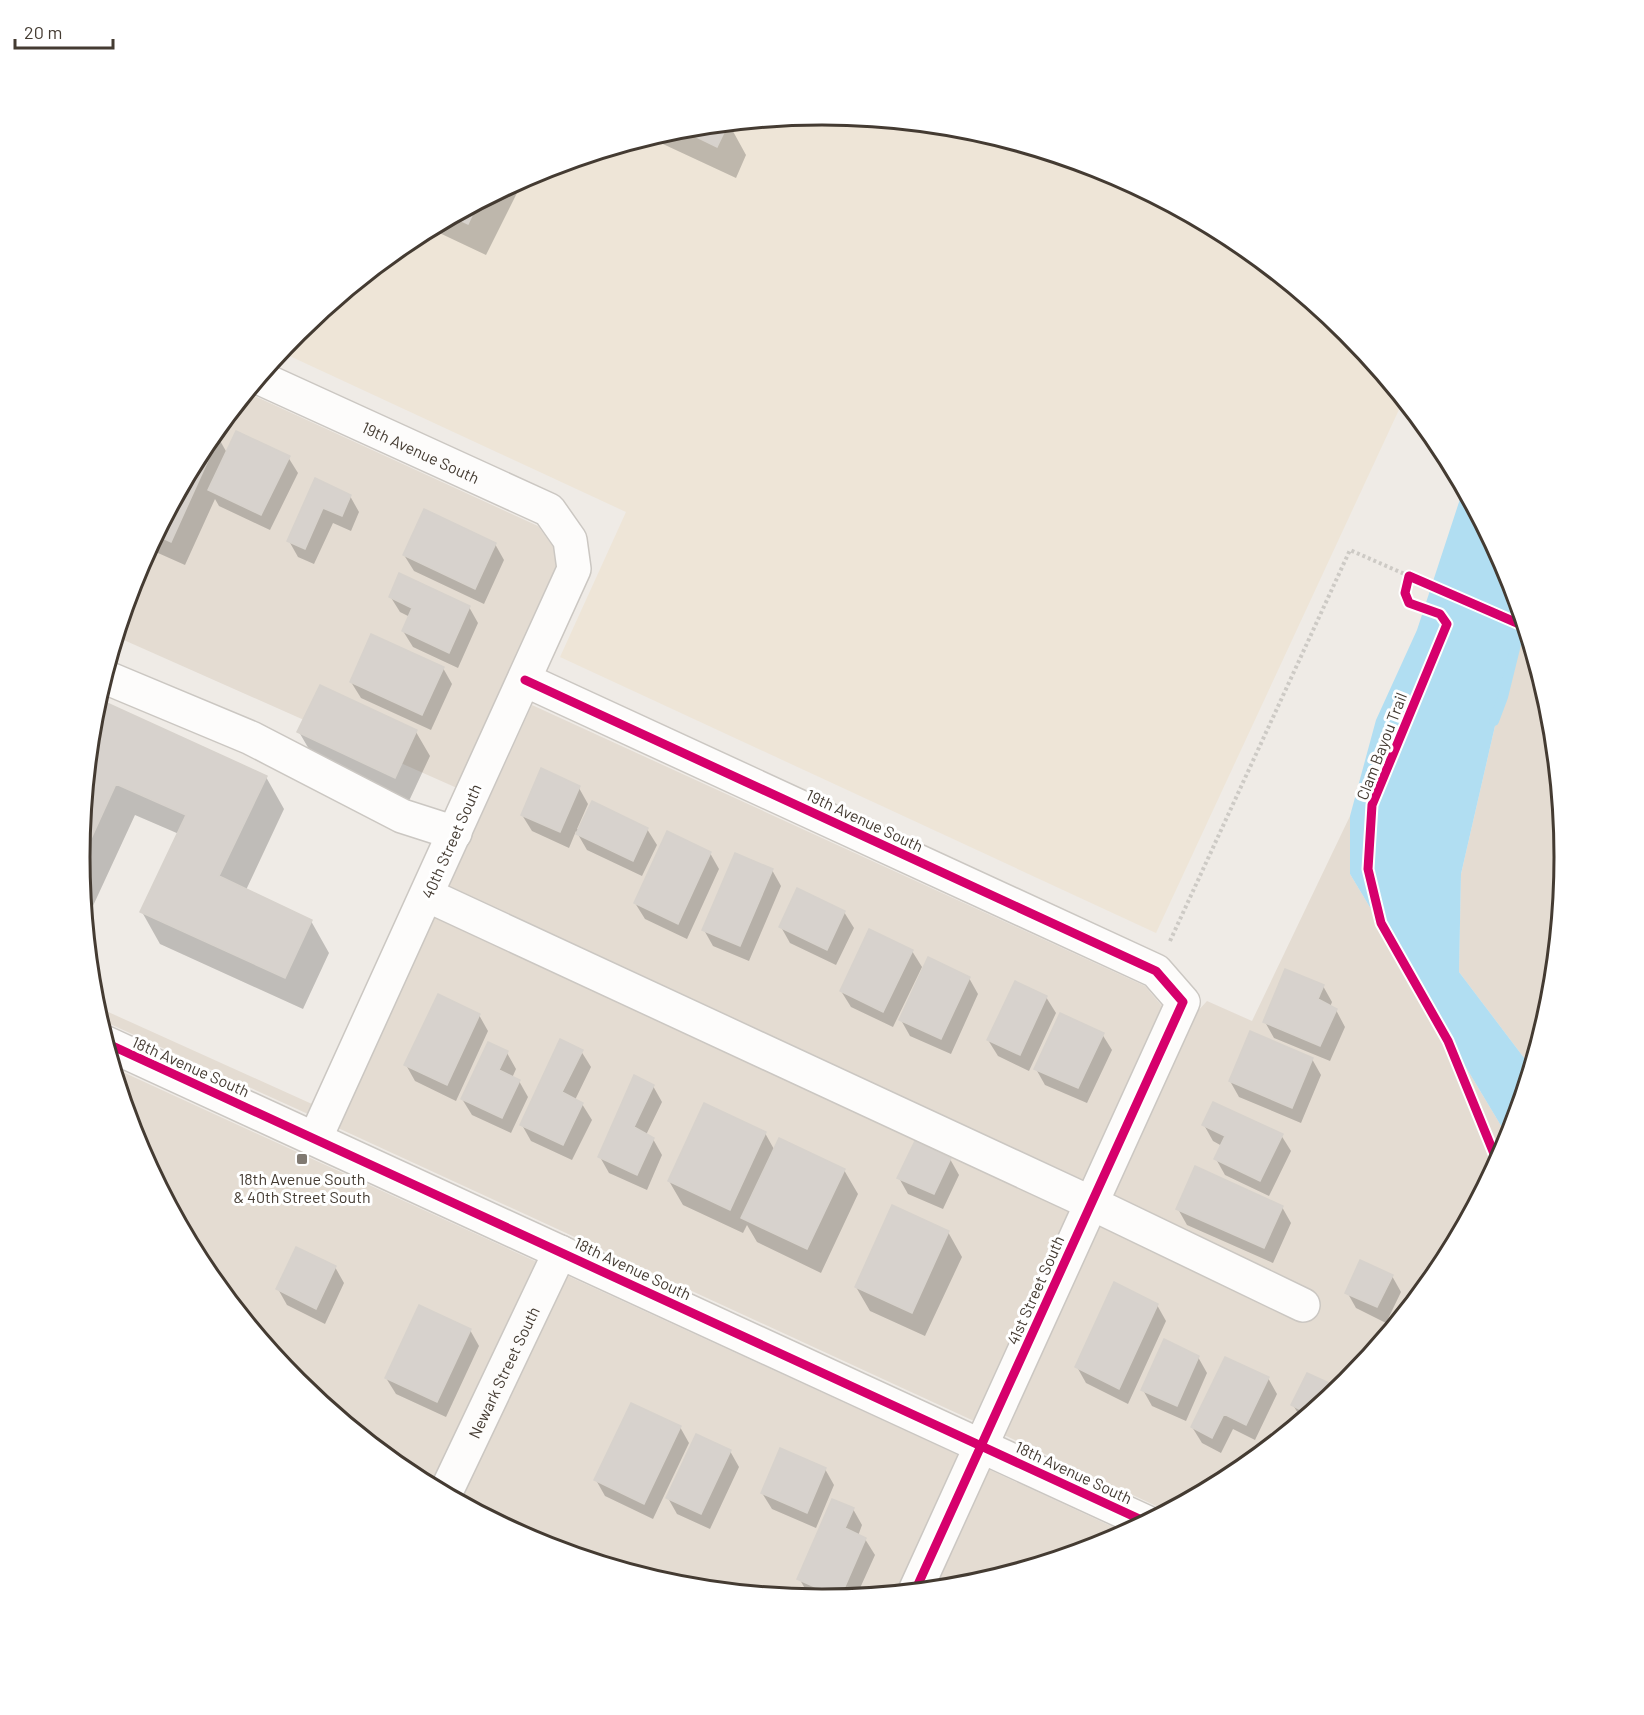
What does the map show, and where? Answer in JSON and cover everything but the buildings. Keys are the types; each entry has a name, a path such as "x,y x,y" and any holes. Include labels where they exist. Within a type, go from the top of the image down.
{"street":[{"name":"19th Avenue South","path":"267,381 549,510 570,540"},
{"name":"40th Street South","path":"315,1138 574,569 570,540"},
{"path":"112,680 251,738 402,816 455,833"},
{"name":"19th Avenue South","path":"525,680 1156,971 1183,1002"},
{"path":"427,895 1091,1203 1303,1305"},
{"name":"41st Street South","path":"919,1583 1183,1002"},
{"name":"18th Avenue South","path":"115,1047 1137,1518"},
{"name":"Newark Street South","path":"449,1486 560,1252"}],"path":[{"path":"1156,971 1350,550 1412,580"}],"shaded area":[{"path":"822,125 870,127 918,132 1011,150 1102,181 1146,201 1229,249 1305,307 1340,340 1400,408 1156,933 560,657 626,512 289,356 339,307 415,249 498,201 542,181 633,150 726,132"},
{"path":"254,396 538,526 554,548 557,568 457,788 124,640 146,577 188,491 213,451"},
{"path":"1518,633 1540,715 1548,762 1554,857 1548,953 1540,1000 1525,1059 1459,972 1461,874"},
{"path":"532,705 1145,986 1162,1006 974,1421 338,1128"},
{"path":"1350,816 1350,874 1502,1127 1479,1181 1456,1224 1403,1303 1372,1340 1305,1408 1268,1438 1229,1466 1159,1507 1004,1435 1197,1012 1207,1001 1252,1021"},
{"path":"107,1011 312,1104 308,1114 110,1024"},
{"path":"123,1072 537,1262 434,1478 376,1438 339,1408 304,1375 241,1303 188,1224 165,1181 146,1138"},
{"path":"568,1276 958,1455 900,1585 870,1588 774,1588 726,1583 633,1565 542,1534 463,1495"},
{"path":"988,1469 1115,1528 1057,1551 1011,1565 938,1580"}],"water":[{"path":"1460,499 1498,577 1518,633 1461,874 1459,972 1525,1059 1502,1127 1350,874 1350,816 1376,720 1417,630"}],"waterway":[{"path":"1494,721 1503,697 1519,634"}],"cycle path":[{"name":"Clam Bayou Trail","path":"1493,1150 1448,1041 1381,923 1368,869 1372,805 1447,624 1440,614 1409,603 1405,593 1409,576 1515,622"},
{"path":"525,680 1156,971 1183,1002 919,1583"},
{"path":"115,1047 1137,1518"}],"place":[{"name":"18th Avenue South & 40th Street South","path":"302,1159"}]}
